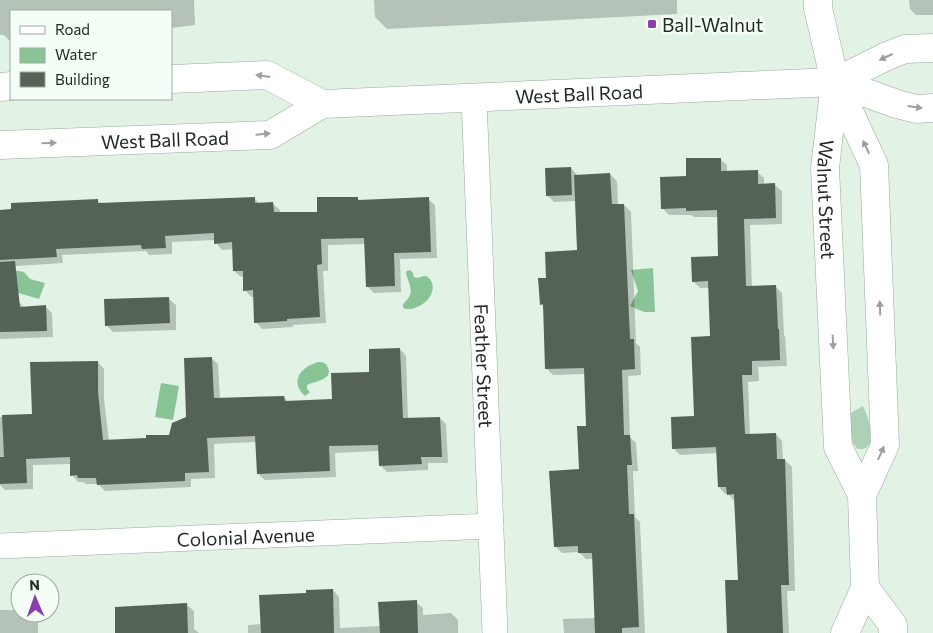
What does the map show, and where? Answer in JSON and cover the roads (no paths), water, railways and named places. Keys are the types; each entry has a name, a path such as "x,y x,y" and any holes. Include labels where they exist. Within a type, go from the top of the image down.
{"main road":[{"path":"818,0 818,8 835,82"},
{"name":"West Ball Road","path":"835,82 905,49 933,48"},
{"path":"172,79 267,74 322,104"},
{"name":"West Ball Road","path":"0,145 270,134 322,104 835,82 897,104 916,109 933,108"},
{"name":"Walnut Street","path":"835,82 825,168 838,447 862,495 865,588 845,633"},
{"name":"Walnut Street","path":"835,82 874,165 885,445 862,495"},
{"path":"865,588 893,625 894,633"}],"street":[{"name":"Feather Street","path":"474,98 495,633"},
{"name":"Colonial Avenue","path":"0,546 491,526"}],"water":[{"path":"653,268 655,312 644,312 630,306 638,291 631,270"},
{"path":"8,269 24,272 30,279 45,283 39,299 15,292"},
{"path":"410,270 414,277 426,276 430,279 433,288 429,298 422,305 405,309 403,304 411,291 406,272"},
{"path":"318,362 327,365 328,375 322,380 307,385 307,389 310,392 305,396 298,385 299,375 307,367"},
{"path":"161,383 179,386 173,420 155,417"}],"place":[{"name":"Ball-Walnut","path":"652,24"}]}
